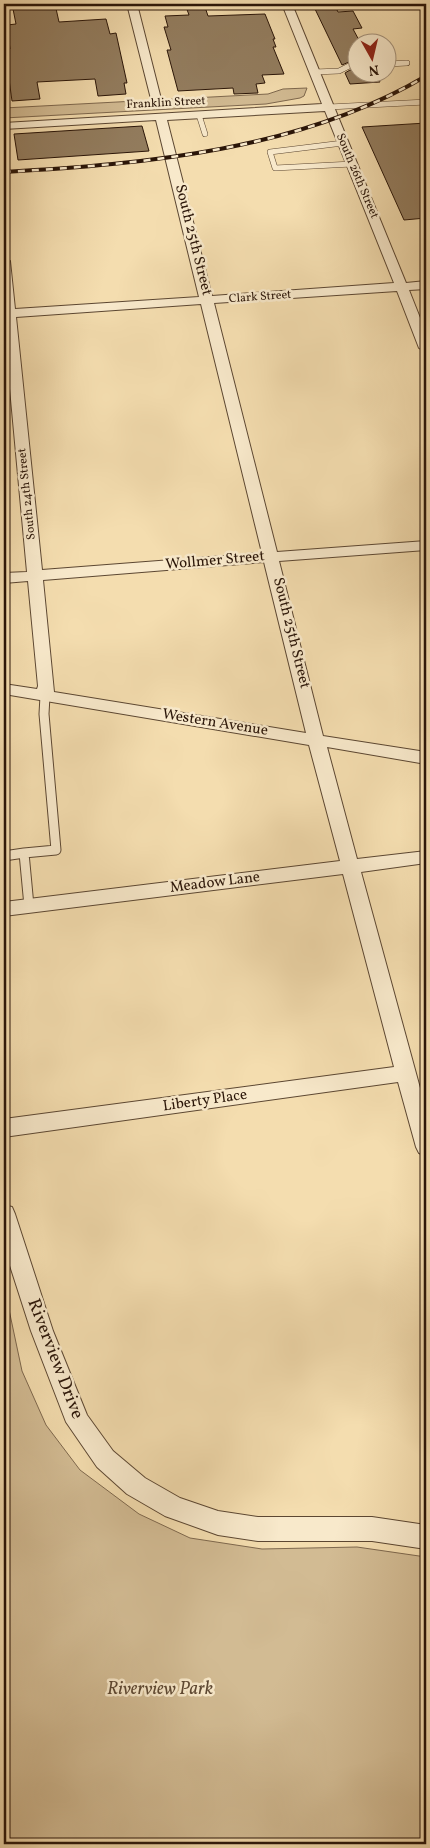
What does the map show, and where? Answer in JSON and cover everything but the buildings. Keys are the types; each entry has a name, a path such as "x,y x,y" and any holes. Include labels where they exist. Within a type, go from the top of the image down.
{"street":[{"path":"132,4 156,99"},
{"name":"South 26th Street","path":"286,4 403,287 426,348"},
{"path":"247,112 291,105 310,96 315,88 315,72"},
{"name":"Franklin Street","path":"4,126 329,107"},
{"name":"South 25th Street","path":"161,117 272,556 316,740 426,1147"},
{"name":"South 24th Street","path":"4,262 6,314 36,575 46,686 45,696"},
{"name":"Clark Street","path":"6,314 426,285"},
{"name":"Wollmer Street","path":"4,578 426,544"},
{"name":"Western Avenue","path":"4,689 426,758"},
{"name":"Meadow Lane","path":"4,909 426,857"},
{"name":"Liberty Place","path":"4,1128 406,1073"},
{"name":"Riverview Drive","path":"4,1214 42,1331 78,1422 105,1459 136,1486 174,1508 218,1523 258,1529 372,1529 426,1537"}],"lane":[{"path":"398,63 407,63"},
{"path":"315,72 339,71 348,66"},
{"path":"329,107 426,102"},
{"path":"199,115 205,134"},
{"path":"343,143 270,152 276,168 352,164"},
{"path":"4,856 56,850 44,714 45,696"},
{"path":"24,854 29,906"}],"green space":[{"path":"307,88 304,96 300,98 266,104 4,118 4,108 268,94 283,89"},
{"name":"Riverview Park","path":"4,1286 22,1371 46,1425 80,1470 139,1514 190,1538 262,1549 357,1547 426,1557 426,1844 4,1844"}],"railway":[{"path":"4,172 58,169 167,158 275,137 327,121 378,101 426,76"}]}
